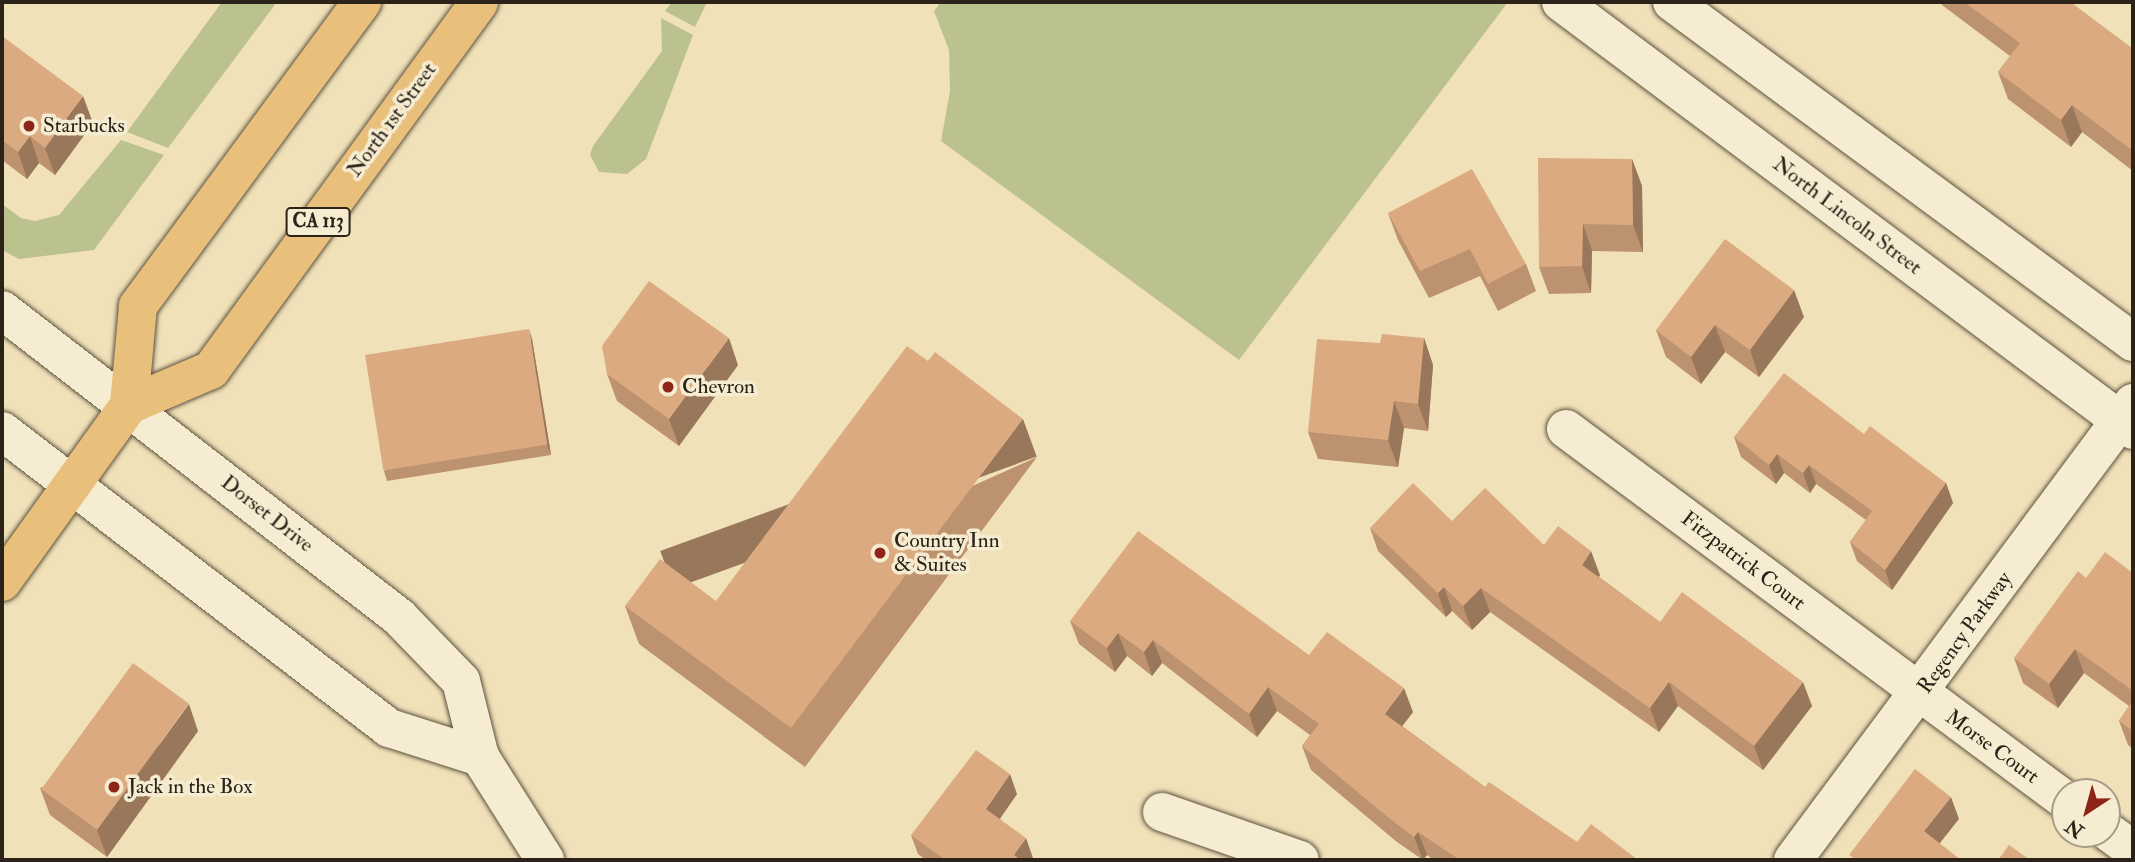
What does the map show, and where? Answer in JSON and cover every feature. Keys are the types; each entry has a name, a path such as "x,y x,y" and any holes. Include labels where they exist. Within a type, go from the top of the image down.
{"main road":[{"path":"2,582 129,405 138,306 362,2"},
{"name":"North 1st Street","path":"129,405 211,370 479,2"}],"street":[{"name":"North Lincoln Street","path":"1561,2 2129,418"},
{"path":"1672,2 2133,342"},
{"name":"Dorset Drive","path":"2,310 129,405 399,617 461,681 480,757 545,860"},
{"name":"Regency Parkway","path":"1793,860 2129,418"},
{"name":"Fitzpatrick Court","path":"1566,429 1920,694"},
{"path":"2,431 389,728 480,757"},
{"name":"Morse Court","path":"1920,694 2051,790"},
{"path":"1162,812 1300,860"}],"green space":[{"path":"222,2 277,2 168,148 127,132"},
{"path":"672,2 707,2 695,27 665,11"},
{"path":"941,2 1508,2 1239,360 941,141 950,91 949,50 934,11"},
{"path":"661,18 693,35 646,159 627,174 599,172 590,155 593,146 662,51"},
{"path":"121,140 164,155 94,250 19,259 2,250 2,204 21,218 35,221 59,215"}],"building":[{"path":"1964,2 2070,2 2133,49 2133,151 2072,105 2061,120 1998,72 2020,43"},
{"path":"2,36 83,96 45,148 30,136 18,152 2,140"},
{"path":"1538,158 1632,159 1633,225 1583,224 1582,266 1539,267"},
{"path":"1472,169 1526,264 1488,284 1470,249 1420,271 1388,213"},
{"path":"1725,239 1794,290 1750,350 1715,325 1691,357 1656,330"},
{"name":"Chevron","path":"649,281 729,338 669,419 607,374 602,346"},
{"path":"529,329 547,445 383,471 365,355"},
{"path":"1382,334 1424,338 1418,404 1394,401 1388,440 1308,432 1317,339 1380,343"},
{"name":"Country Inn & Suites","path":"907,346 928,361 935,352 1023,419 791,728 625,606 660,559 716,601"},
{"path":"1784,373 1864,434 1870,426 1946,483 1885,570 1850,542 1872,511 1809,465 1803,473 1777,454 1769,465 1734,437"},
{"path":"1413,483 1452,521 1485,488 1544,545 1558,526 1591,551 1582,565 1660,622 1682,592 1803,682 1754,746 1669,682 1650,708 1481,588 1463,606 1444,587 1438,593 1370,528"},
{"path":"1138,531 1309,655 1327,632 1404,688 1385,714 1485,787 1489,782 1577,842 1591,824 1638,860 1460,860 1418,832 1414,837 1302,746 1319,724 1268,687 1249,714 1153,640 1144,652 1118,633 1107,648 1070,621"},
{"path":"2105,552 2133,573 2133,691 2075,649 2049,684 2014,658 2078,571 2086,578"},
{"path":"133,663 189,704 97,830 41,789"},
{"path":"2133,700 2133,731 2119,721"},
{"path":"976,750 1010,774 986,809 1026,838 1014,855 1021,860 945,860 911,835"},
{"path":"1915,769 1951,797 1924,831 1961,860 1856,860 1849,855"},
{"path":"2009,845 2030,860 1998,860"}],"place":[{"name":"Starbucks","path":"29,126"},
{"name":"Chevron","path":"668,387"},
{"name":"Country Inn & Suites","path":"880,553"},
{"name":"Jack in the Box","path":"114,787"}]}
